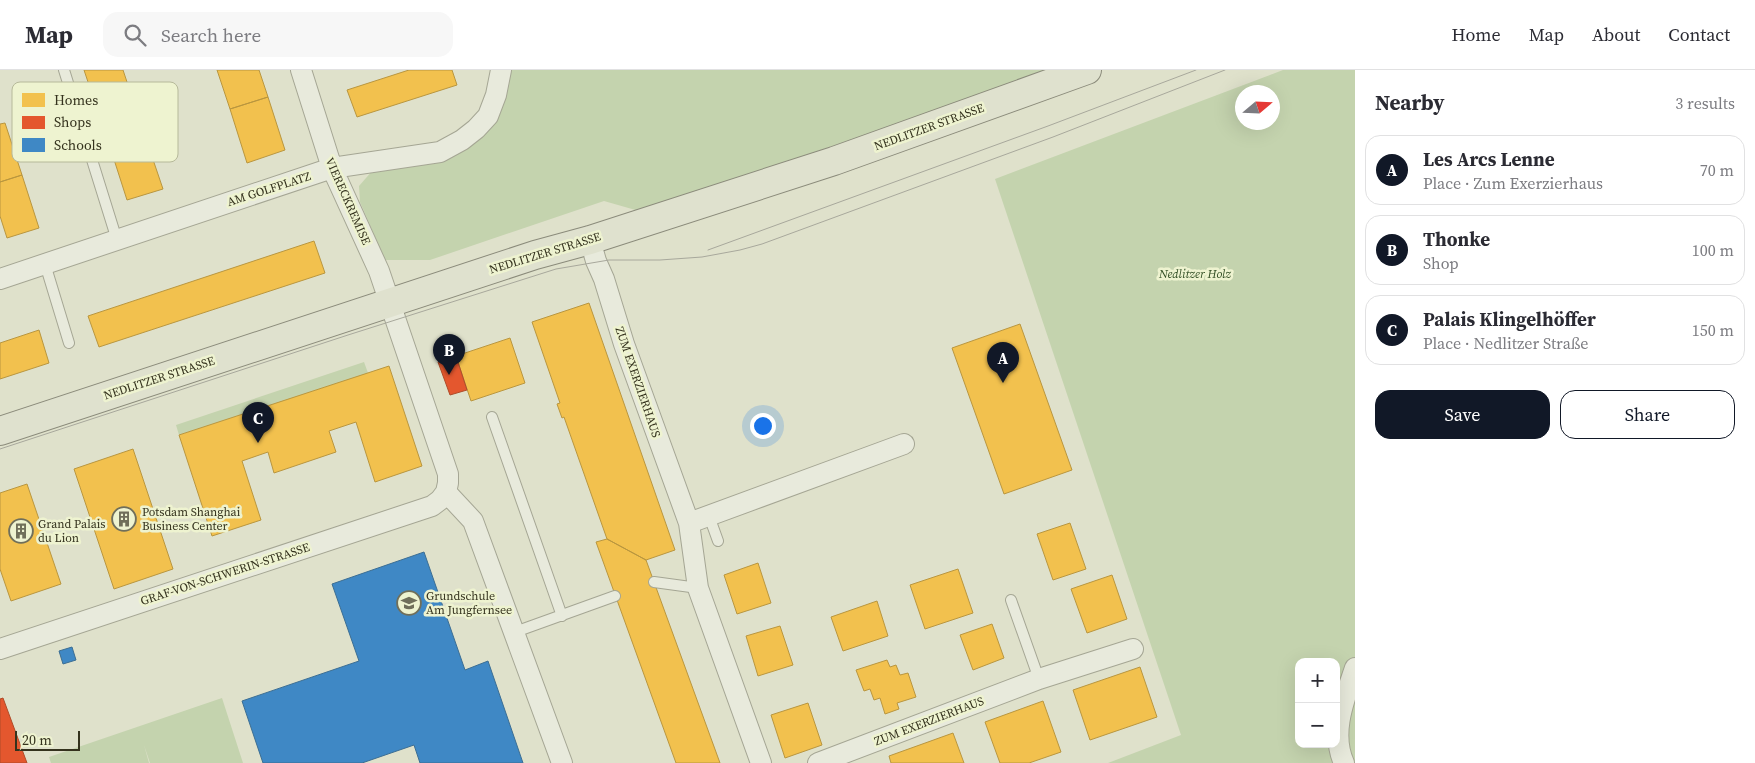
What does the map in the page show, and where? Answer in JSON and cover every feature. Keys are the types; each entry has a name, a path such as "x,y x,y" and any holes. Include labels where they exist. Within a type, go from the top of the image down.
{"main road":[{"name":"NEDLITZER STRASSE","path":"0,431 535,255 590,240 834,161 1087,70"}],"street":[{"name":"VIERECKREMISE","path":"300,70 332,168 379,271 390,302 448,474 446,492"},
{"name":"AM GOLFPLATZ","path":"0,279 332,168 440,152 462,140 488,116 496,95 501,70"},
{"name":"ZUM EXERZIERHAUS","path":"590,240 624,344 689,523 698,588 761,763"},
{"path":"689,523 904,444"},
{"path":"446,492 473,521 516,632 562,763"},
{"name":"GRAF-VON-SCHWERIN-STRASSE","path":"0,649 432,506 446,492"},
{"name":"ZUM EXERZIERHAUS","path":"818,763 1039,679 1133,649"},
{"path":"1344,763 1340,745 1339,716 1355,668"}],"lane":[{"path":"64,70 68,82"},
{"path":"93,162 118,240"},
{"path":"45,264 69,343"},
{"path":"492,417 562,616"},
{"path":"709,516 718,541"},
{"path":"654,582 698,588"},
{"path":"516,632 616,596"},
{"path":"1011,600 1039,679"}],"green space":[{"path":"510,70 1059,70 639,211 604,201 430,260 385,260 360,202 359,186 373,170 453,154"},
{"name":"Nedlitzer Holz","path":"1283,70 1355,70 1355,763 1108,763 1181,735 995,179 1235,88 1235,130 1280,130 1280,85 1243,85"},
{"path":"364,362 368,373 179,435 176,425"},
{"path":"222,698 243,763 150,763 144,745 149,763 51,763 49,757"}],"building: Homes":[{"path":"84,70 123,70 127,82 88,82"},
{"path":"217,70 259,70 268,97 230,109"},
{"path":"409,70 452,70 457,85 357,117 347,90"},
{"path":"268,97 285,150 247,163 230,109"},
{"path":"5,123 12,144 12,162 18,162 22,175 0,182 0,124"},
{"path":"115,162 154,162 163,189 127,200"},
{"path":"22,175 39,228 7,238 0,216 0,182"},
{"path":"314,241 325,273 99,347 88,316"},
{"path":"589,303 675,550 646,560 607,539 564,417 562,418 557,404 560,403 532,322"},
{"path":"1020,324 1072,470 1004,494 952,348"},
{"path":"39,330 49,363 0,379 0,343"},
{"path":"510,338 525,383 471,401 456,356"},
{"path":"389,366 422,466 375,482 356,422 329,431 336,452 274,473 268,452 242,461 261,520 212,536 179,435"},
{"name":"Potsdam Shanghai Business Center","path":"133,449 173,569 114,589 74,469"},
{"name":"Grand Palais du Lion","path":"27,484 61,584 11,601 0,569 0,493"},
{"path":"1070,523 1086,569 1053,580 1037,534"},
{"path":"607,539 646,560 720,763 676,763 596,542"},
{"path":"758,563 771,603 737,614 724,575"},
{"path":"958,569 973,613 925,629 910,585"},
{"path":"1112,575 1127,619 1087,633 1071,589"},
{"path":"877,601 888,636 843,651 831,617"},
{"path":"992,624 1004,658 973,670 960,635"},
{"path":"780,626 793,665 758,676 746,636"},
{"path":"887,660 890,667 896,665 900,675 908,673 916,697 897,703 899,709 885,714 880,698 874,700 870,689 864,691 856,670"},
{"path":"1140,667 1157,717 1090,740 1073,690"},
{"path":"1043,701 1061,752 1029,763 1000,763 985,722"},
{"path":"808,703 822,745 785,758 771,715"},
{"path":"953,733 964,763 891,763 889,756"}],"building: Shops":[{"path":"456,356 467,390 450,395 438,362"},
{"path":"3,698 27,763 0,763 0,699"}],"building: Schools":[{"path":"424,552 465,670 488,661 523,763 420,763 414,745 362,763 263,763 242,701 359,661 332,584"},
{"path":"72,647 76,660 63,664 59,651"}],"tram line":[{"path":"708,250 1196,70"},
{"path":"0,449 556,269 609,260 660,260 702,257 762,244 1053,137 1225,70"}],"place":[{"name":"Thonke","path":"449,375"},
{"name":"Les Arcs Lenne","path":"1003,383"},
{"name":"Palais Klingelhöffer","path":"258,443"},
{"name":"Potsdam Shanghai Business Center","path":"124,519"},
{"name":"Grand Palais du Lion","path":"21,531"},
{"name":"Grundschule Am Jungfernsee","path":"409,603"}]}
